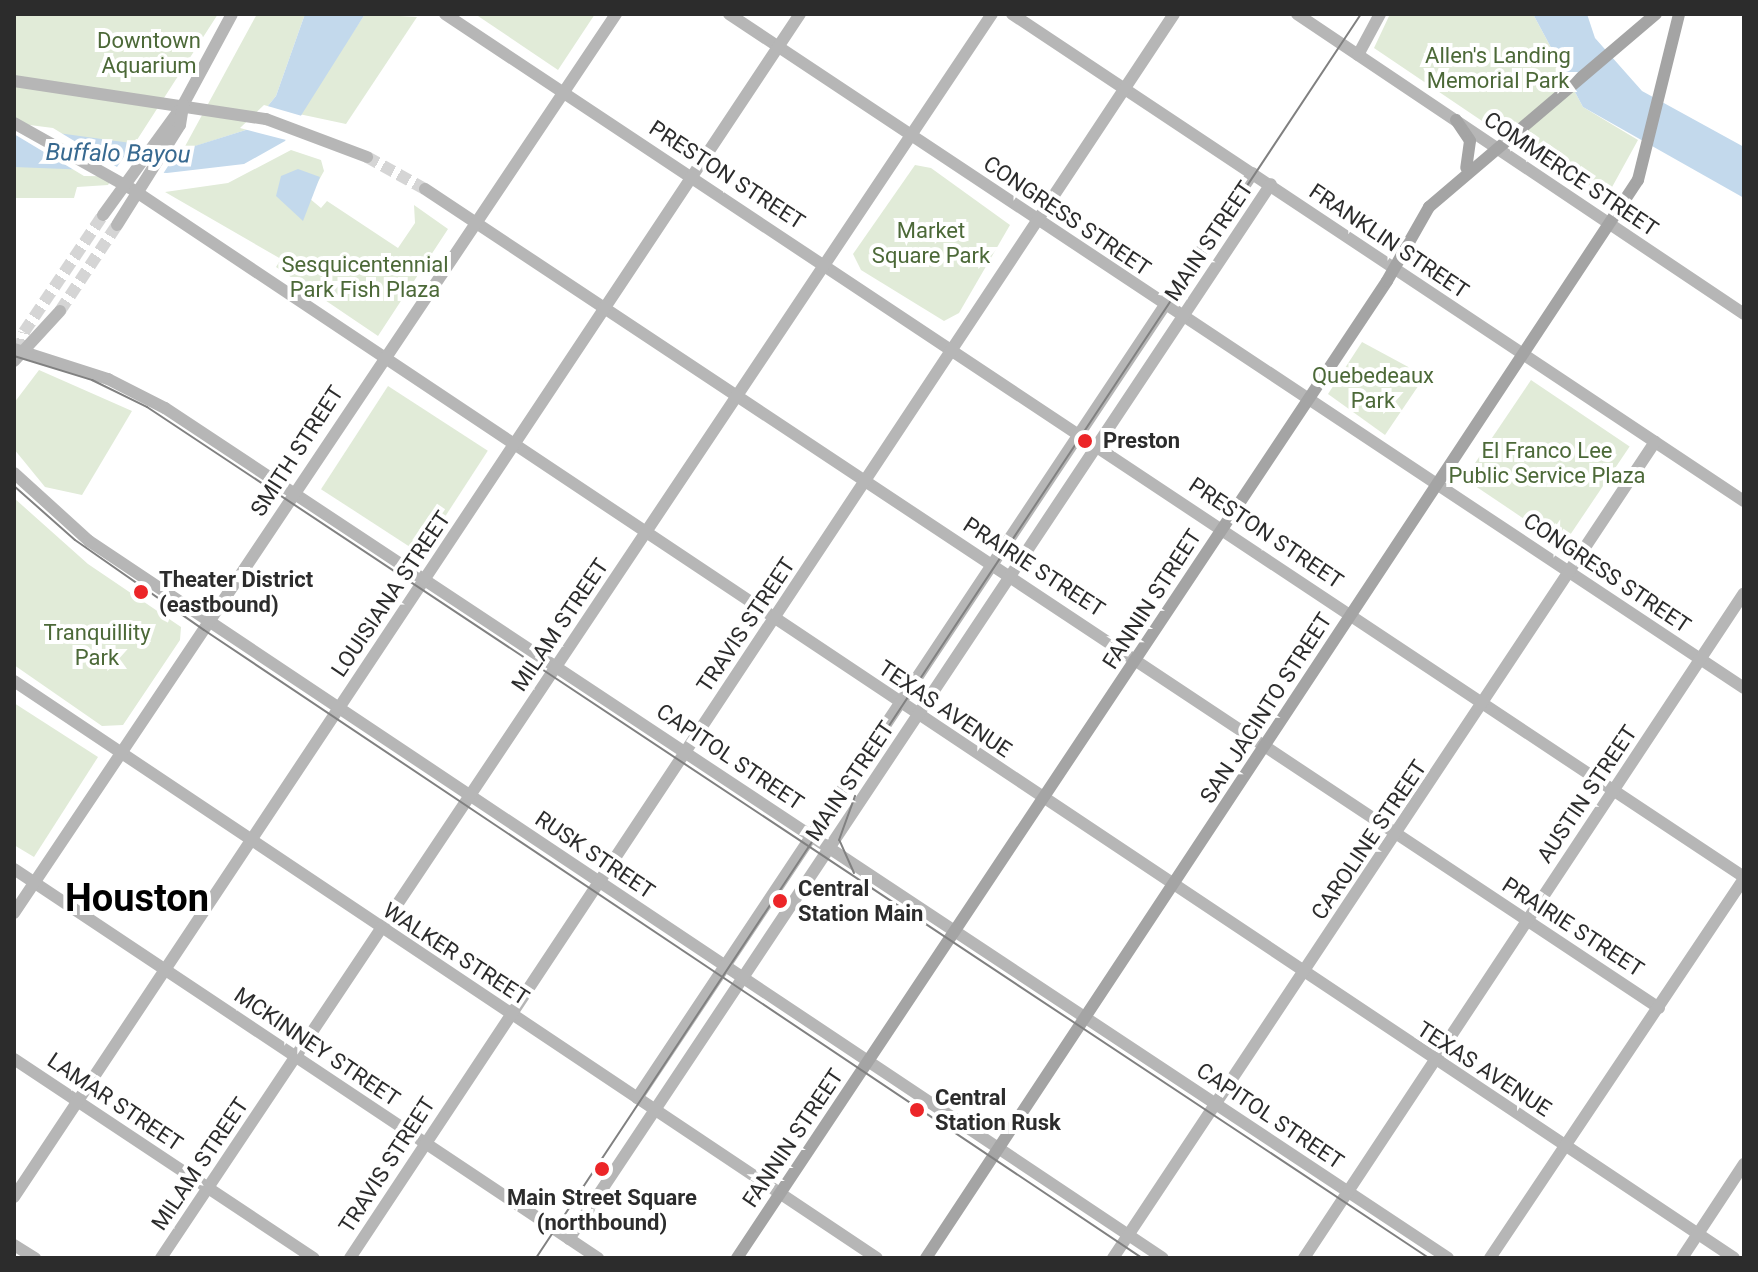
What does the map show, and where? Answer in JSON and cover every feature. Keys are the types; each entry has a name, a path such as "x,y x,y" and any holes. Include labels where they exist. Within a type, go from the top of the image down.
{"main road":[{"path":"103,215 130,188 183,105 232,14"},
{"name":"PRESTON STREET","path":"445,14 955,347 1076,439 1224,527 1483,705 1744,877"},
{"name":"CONGRESS STREET","path":"729,14 1744,688"},
{"name":"LOUISIANA STREET","path":"14,1197 253,840 338,707 606,311 800,14"},
{"name":"MILAM STREET","path":"161,1258 992,14"},
{"name":"FRANKLIN STREET","path":"1012,14 1744,501"},
{"name":"TRAVIS STREET","path":"350,1258 1174,14"},
{"name":"COMMERCE STREET","path":"1297,14 1744,314"},
{"name":"SAN JACINTO STREET","path":"926,1258 1526,356 1638,180 1679,14"},
{"name":"SMITH STREET","path":"14,913 615,15"},
{"name":"FANNIN STREET","path":"737,1258 1224,527 1393,269 1429,207 1466,169 1519,130 1655,15"},
{"path":"1344,46 1375,23"},
{"path":"1358,55 1375,23"},
{"path":"14,81 266,119 329,140 367,157"},
{"path":"1456,120 1470,141 1466,169"},
{"name":"TEXAS AVENUE","path":"14,123 130,188 1173,888 1734,1258"},
{"name":"MAIN STREET","path":"637,1098 1253,173"},
{"name":"MAIN STREET","path":"569,1239 1271,184"},
{"path":"117,225 130,188"},
{"name":"PRAIRIE STREET","path":"425,189 1266,743 1396,835 1659,1008"},
{"path":"16,354 42,338 60,311"},
{"name":"CAPITOL STREET","path":"16,354 108,379 294,491 1448,1258"},
{"name":"CAROLINE STREET","path":"1113,1258 1571,573 1655,442"},
{"name":"RUSK STREET","path":"14,473 79,534 1163,1258"},
{"name":"AUSTIN STREET","path":"1304,1258 1744,593"},
{"name":"WALKER STREET","path":"14,681 877,1258"},
{"name":"MCKINNEY STREET","path":"14,869 598,1258"},
{"path":"1490,1258 1744,877"},
{"name":"LAMAR STREET","path":"14,1059 314,1258"},
{"path":"1682,1258 1744,1164"},
{"path":"14,1245 35,1258"}],"green space":[{"name":"Downtown Aquarium","path":"14,14 218,14 108,185 77,187 74,198 14,198"},
{"path":"257,14 305,14 276,96 249,129 183,150"},
{"path":"365,14 417,17 346,124 299,114"},
{"path":"475,14 595,14 558,70"},
{"name":"Allen's Landing Memorial Park","path":"1390,14 1533,14 1583,107 1638,140 1606,198 1524,143 1530,136 1513,122 1500,131 1488,125 1374,48"},
{"name":"Sesquicentennial Park Fish Plaza","path":"291,150 321,160 324,171 309,198 321,208 327,201 398,248 415,223 414,205 448,229 378,336 276,267 281,259 165,192 228,183"},
{"name":"Market Square Park","path":"915,165 931,168 1010,225 959,313 944,321 861,270 853,254"},
{"name":"Quebedeaux Park","path":"1362,342 1425,376 1385,435 1328,394"},
{"path":"39,370 132,411 82,495 45,487 14,449 14,403"},
{"name":"El Franco Lee Public Service Plaza","path":"1531,380 1630,447 1563,545 1464,479"},
{"path":"388,386 488,451 421,554 321,489"},
{"name":"Tranquillity Park","path":"14,498 88,564 181,627 180,640 123,725 102,726 14,665"},
{"path":"14,703 98,757 34,857 14,845"}],"water":[{"name":"Buffalo Bayou","path":"305,14 365,14 285,141 244,164 167,173 14,167 14,127 182,150 249,129 276,96"},
{"path":"1533,14 1587,14 1595,38 1642,91 1744,147 1744,198 1583,107"},
{"path":"298,169 320,177 303,221 276,196 281,176"}],"pier":[{"path":"264,105 302,116 290,141 240,128"},
{"path":"14,123 53,128 117,167 136,139 181,146 161,177 84,176 14,134"}],"tunnel":[{"path":"367,157 425,189"},
{"path":"20,351 24,332 103,215"},
{"path":"60,311 117,225"}],"tram line":[{"path":"536,1258 1361,14"},
{"path":"14,356 92,380 147,407 1429,1258"},
{"path":"14,486 75,540 204,630 1142,1258"},
{"path":"854,873 839,840 855,796"}],"place":[{"name":"Preston","path":"1085,441"},
{"name":"Theater District (eastbound)","path":"141,592"},
{"name":"Central Station Main","path":"780,901"},
{"name":"Central Station Rusk","path":"917,1110"},
{"name":"Main Street Square (northbound)","path":"602,1169"}],"district":[{"name":"Houston","path":"137,899"}]}
